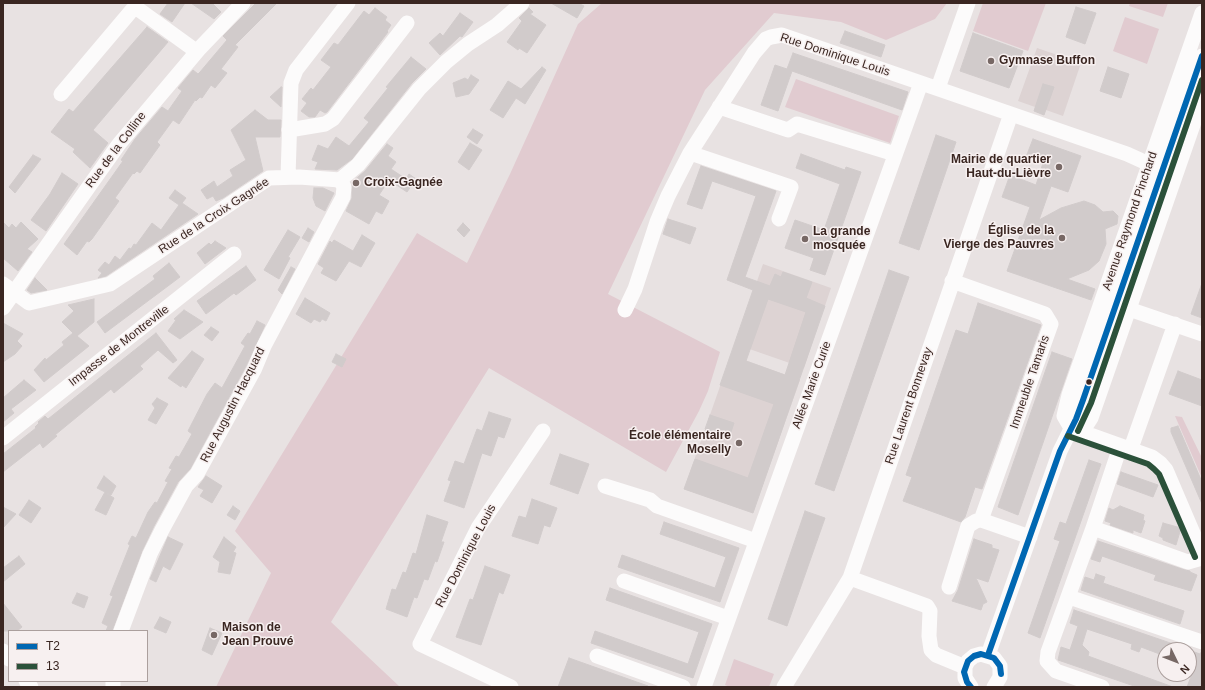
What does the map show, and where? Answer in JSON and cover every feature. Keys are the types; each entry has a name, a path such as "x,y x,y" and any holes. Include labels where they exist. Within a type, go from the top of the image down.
{"street":[{"name":"Rue de la Colline","path":"3,308 9,288 119,144 196,52 243,3"},
{"path":"288,177 291,82 296,70 348,3"},
{"path":"340,180 358,165 419,89 441,66 468,44 497,25 522,3"},
{"path":"938,88 968,3"},
{"path":"61,94 132,10 138,9 196,52"},
{"name":"Avenue Raymond Pinchard","path":"988,655 1060,450 1076,430 1091,418 1149,164 1202,13"},
{"path":"289,130 325,124 333,119 407,23"},
{"name":"Rue Dominique Louis","path":"625,310 635,289 657,222 668,196 690,153 760,46 766,39 775,35 782,35 938,88 1127,154 1149,164"},
{"name":"Avenue Raymond Pinchard","path":"1116,304 1202,56"},
{"name":"Allée Marie Curie","path":"704,687 921,83"},
{"name":"Avenue Raymond Pinchard","path":"1076,430 1064,416 1065,408 1116,304 1202,99"},
{"path":"719,107 788,130 797,124 896,154"},
{"name":"Rue Laurent Bonnevay","path":"784,687 850,578 1011,114"},
{"path":"690,153 791,187 779,219"},
{"name":"Rue de la Croix Gagnée","path":"9,288 25,302 35,302 110,284 262,181 274,177 340,180"},
{"name":"Rue Augustin Hacquard","path":"121,630 150,554 162,530 186,486 197,474 250,376 264,346 343,196 344,188 340,180"},
{"name":"Impasse de Montreville","path":"3,438 234,254"},
{"name":"Immeuble Tamaris","path":"952,282 1045,314 1051,324 981,520"},
{"path":"1116,304 1202,334"},
{"path":"1102,687 1056,671 1047,661 1048,652 1094,528 1175,324"},
{"path":"1076,430 1125,449 1152,457 1160,463 1166,470 1202,554"},
{"name":"Rue Dominique Louis","path":"512,687 420,644 478,528 543,432"},
{"path":"605,486 650,500 657,506 756,542"},
{"path":"949,587 968,526 976,521 981,520 1030,537"},
{"path":"1094,528 1188,562 1202,558"},
{"path":"850,578 928,606 930,611 929,636 931,650 936,655 965,667"},
{"path":"624,581 728,618"},
{"path":"1069,597 1202,642"},
{"path":"971,687 965,678 965,667 968,661 974,656 988,655 997,661 1001,672 995,687"},
{"path":"597,656 682,687"}],"shaded area":[{"path":"602,3 947,3 935,19 886,40 841,22 774,13 705,90 608,294 720,352 708,391 699,411 666,472 489,368 331,622 400,687 216,687 271,573 235,531 417,233 467,263 510,174 578,24"},
{"path":"983,3 1046,3 1028,51 973,31"},
{"path":"1130,3 1168,3 1163,17 1129,6"},
{"path":"1125,17 1159,29 1147,64 1113,51"},
{"path":"1037,48 1081,63 1063,116 1046,110 1044,115 1034,111 1035,107 1018,101"},
{"path":"796,79 899,116 890,143 785,107"},
{"path":"763,264 831,288 804,368 735,344"},
{"name":"École élémentaire Moselly","path":"731,355 800,380 753,513 684,489"},
{"path":"1175,416 1182,417 1202,458 1202,478"},
{"path":"734,659 774,674 769,687 730,687 725,685"}],"building":[{"path":"168,3 185,3 172,22 160,14"},
{"path":"191,3 212,3 221,12 214,19"},
{"path":"256,3 277,3 235,45 238,47 221,69 227,73 215,88 211,85 202,98 200,97 196,101 195,100 179,124 173,120 157,142 160,145 140,173 137,171 134,174 133,173 115,198 119,201 92,239 89,242 87,241 77,255 64,244 123,161 121,160 135,139 162,107 168,111 182,91 178,88 193,70 198,74 200,72 227,40 223,36"},
{"path":"551,3 578,3 584,6 577,18"},
{"path":"1076,7 1096,13 1085,44 1066,37"},
{"path":"375,8 387,17 385,20 391,25 387,31 388,32 327,112 325,113 320,110 315,117 309,117 301,111 307,103 302,99 311,88 313,90 331,67 321,60 334,43 338,45 364,11 369,15"},
{"path":"529,8 533,12 530,14 546,25 527,53 519,48 518,50 507,42 522,21 519,18"},
{"path":"460,13 473,22 462,37 460,36 440,55 429,43 440,33 443,36"},
{"path":"147,27 168,42 93,130 108,143 90,168 73,152 75,149 51,132 69,109 73,112"},
{"path":"845,31 885,45 881,57 840,43"},
{"name":"Gymnase Buffon","path":"973,33 1023,51 1009,88 960,71"},
{"path":"793,53 908,92 902,110 792,71 778,111 761,105 775,65 787,69"},
{"path":"411,57 426,69 412,83 352,159 337,170 315,169 318,162 312,160 318,145 328,149 336,137 349,146 369,122 364,118 388,88 386,87"},
{"path":"542,67 546,70 525,104 516,98 503,118 490,110 508,81 521,89"},
{"path":"1108,67 1129,74 1121,98 1100,91"},
{"path":"471,75 479,80 469,94 456,97 453,83 465,78 468,80"},
{"path":"1043,84 1054,87 1044,115 1034,111"},
{"path":"282,87 281,107 270,97"},
{"path":"255,110 268,120 281,120 280,137 255,137 263,171 223,198 216,201 213,196 207,199 201,190 214,181 217,187 233,176 230,170 246,160 231,130"},
{"path":"473,129 483,135 477,144 467,137"},
{"path":"936,135 956,142 919,250 899,243"},
{"name":"Église de la Vierge des Pauvres","path":"1033,139 1081,156 1068,192 1051,186 1039,220 1061,208 1084,201 1095,205 1103,212 1113,211 1118,216 1117,224 1105,229 1106,244 1099,261 1089,270 1067,279 1095,289 1091,300 1007,271 1030,207 1002,197 1010,175 1036,185 1043,163 1026,157"},
{"path":"470,143 482,150 469,170 458,162"},
{"path":"387,144 393,148 388,156 396,162 391,169 406,179 409,174 416,179 407,192 389,180 379,195 389,201 382,214 376,211 369,224 346,211 352,198 352,182 365,171"},
{"path":"801,154 845,170 846,167 861,172 825,275 810,270 814,258 785,248 795,220 824,230 840,184 796,168"},
{"path":"33,155 41,159 15,193 9,187"},
{"path":"701,166 776,191 745,277 770,286 775,274 781,277 783,272 812,282 806,298 825,306 753,513 684,489 695,459 748,478 774,404 720,385 753,290 727,280 756,196 712,181 702,209 687,204","holes":["768,299 806,312 785,375 746,361"]},
{"path":"62,173 78,184 46,231 31,220 50,194"},
{"path":"314,188 323,188 334,193 325,211 316,206 313,198"},
{"path":"175,190 186,198 182,203 198,214 106,276 98,278 102,273 98,270 105,262 109,265 115,256 120,260 129,248 131,249 134,244 136,245 152,223 161,230 179,205 169,198"},
{"path":"668,219 696,228 690,244 663,234"},
{"path":"3,222 9,228 12,224 16,228 21,222 38,239 27,249 32,252 18,271 3,258"},
{"path":"463,223 470,230 464,237 457,230"},
{"path":"308,228 314,232 309,242 302,238"},
{"path":"288,230 300,237 288,257 290,258 279,279 264,270"},
{"path":"362,235 375,243 361,267 349,261 336,281 321,273 324,268 318,264 330,241 332,243 334,240 353,251"},
{"path":"215,241 226,248 205,264 197,253 209,243 211,245"},
{"path":"169,263 180,277 105,333 97,322 155,279 153,276"},
{"path":"246,266 256,280 236,295 234,293 206,314 197,301"},
{"path":"291,267 295,269 282,294 278,290"},
{"path":"889,270 909,277 834,491 815,484"},
{"path":"35,278 47,290 31,293 27,290"},
{"path":"1201,286 1202,287 1202,318 1191,314"},
{"path":"305,298 330,313 326,321 322,319 320,322 314,319 311,323 296,314"},
{"path":"94,299 94,322 77,336 89,346 44,382 34,370 45,358 46,360 64,345 62,342 73,333 62,322 74,311 68,305"},
{"path":"978,303 1041,325 982,489 975,487 965,517 961,522 903,501 912,477 906,475 956,330 968,334"},
{"path":"184,310 203,322 180,339 168,331 176,320 174,319"},
{"path":"257,321 265,325 246,366 190,469 178,482 154,526 142,551 112,630 106,630 108,626 102,623 113,596 110,595 130,545 128,544 132,536 136,538 148,512 155,502 157,503 168,482 165,481 172,469 169,468 176,456 179,457 192,434 188,431 207,394 215,383 222,388 245,346 241,343 248,333 250,334"},
{"path":"3,323 23,334 17,341 22,346 15,354 3,362"},
{"path":"211,327 219,332 212,341 204,335"},
{"path":"156,333 177,360 173,363 158,350 140,366 143,369 114,393 111,389 55,435 57,436 43,448 40,443 3,472 3,454 36,428 35,427 39,423 38,422 45,416 48,419"},
{"path":"192,351 204,359 186,388 182,385 181,387 168,378"},
{"path":"1052,352 1072,359 1018,515 998,507"},
{"path":"336,354 346,359 342,367 332,362"},
{"path":"1178,371 1202,380 1202,406 1169,394"},
{"path":"24,380 36,390 11,409 14,413 3,422 3,398"},
{"path":"157,398 168,404 156,424 148,420 155,408 152,404"},
{"path":"489,412 511,419 504,438 498,436 491,456 482,453 464,508 444,501 451,481 448,480 455,461 464,464 477,429 482,431"},
{"path":"710,415 734,423 729,438 705,429"},
{"path":"1178,426 1202,482 1202,504 1171,432 1171,428"},
{"path":"560,454 589,464 578,494 550,484"},
{"path":"1089,460 1101,464 1040,638 1028,633 1060,541 1054,539 1060,522 1066,524"},
{"path":"1121,472 1158,485 1153,497 1117,484"},
{"path":"104,476 116,486 111,495 106,493 114,498 106,515 95,510 105,492 97,488"},
{"path":"206,476 222,486 212,503 200,496 204,490 198,487"},
{"path":"532,499 557,508 550,527 544,525 538,544 512,536 519,516 526,518"},
{"path":"29,500 41,508 31,523 19,515"},
{"path":"233,506 240,511 235,520 227,515"},
{"path":"1120,506 1144,515 1143,520 1145,521 1141,533 1133,530 1133,533 1110,525 1111,523 1105,521 1109,508 1113,510"},
{"path":"3,507 16,514 3,528"},
{"path":"805,511 825,518 787,626 768,619"},
{"path":"427,515 448,522 441,542 444,542 437,562 435,561 428,580 424,579 417,598 414,597 407,617 386,609 392,589 396,590 403,572 406,573 413,553 416,554"},
{"path":"664,522 739,548 720,602 618,567 622,555 715,588 726,557 660,534"},
{"path":"1163,523 1181,528 1176,545 1163,540 1163,538 1159,536"},
{"path":"168,537 183,544 170,570 163,566 156,582 150,579"},
{"path":"224,537 236,547 233,552 236,553 230,574 218,572 220,562 213,557"},
{"path":"974,539 992,545 992,548 999,550 988,582 976,578 987,602 983,604 981,610 952,601 958,590"},
{"path":"1098,541 1190,571 1197,575 1191,591 1154,580 1156,575 1102,556 1100,562 1091,559"},
{"path":"19,556 25,564 3,582 3,568"},
{"path":"485,566 510,575 503,594 499,592 481,645 456,637 470,599 473,600"},
{"path":"1096,574 1105,577 1103,583 1184,611 1180,624 1081,590 1085,577 1094,580"},
{"path":"610,588 712,624 693,678 591,643 595,631 688,664 699,632 606,600"},
{"path":"77,593 88,597 84,608 72,603"},
{"path":"3,603 22,627 18,630 3,631"},
{"path":"1074,610 1167,642 1157,642 1157,653 1141,647 1139,652 1131,649 1132,644 1087,629 1082,645 1089,652 1088,656 1173,687 1137,687 1058,660 1061,647 1070,650 1078,626 1070,623"},
{"path":"160,617 171,622 166,633 154,628"},
{"name":"Maison de Jean Prouvé","path":"210,628 222,633 212,655 202,650"},
{"path":"1202,651 1202,687 1187,687 1189,682 1197,682 1197,653 1200,654"},
{"path":"569,658 648,686 648,687 558,687"}],"transit line":[{"name":"T2","path":"988,655 1060,451 1076,419 1083,400 1202,56"},
{"name":"13","path":"1078,431 1091,403 1202,80"},
{"name":"13","path":"1068,436 1148,464 1154,469 1159,474 1195,557"},
{"name":"T2","path":"971,687 967,682 964,672 968,661 974,656 981,654 994,658 1000,666 1001,674"}],"place":[{"name":"Gymnase Buffon","path":"991,61"},
{"name":"Mairie de quartier Haut-du-Lièvre","path":"1059,167"},
{"name":"Croix-Gagnée","path":"356,183"},
{"name":"Église de la Vierge des Pauvres","path":"1062,238"},
{"name":"La grande mosquée","path":"805,239"},
{"name":"École élémentaire Moselly","path":"739,443"},
{"name":"Maison de Jean Prouvé","path":"214,635"}]}
